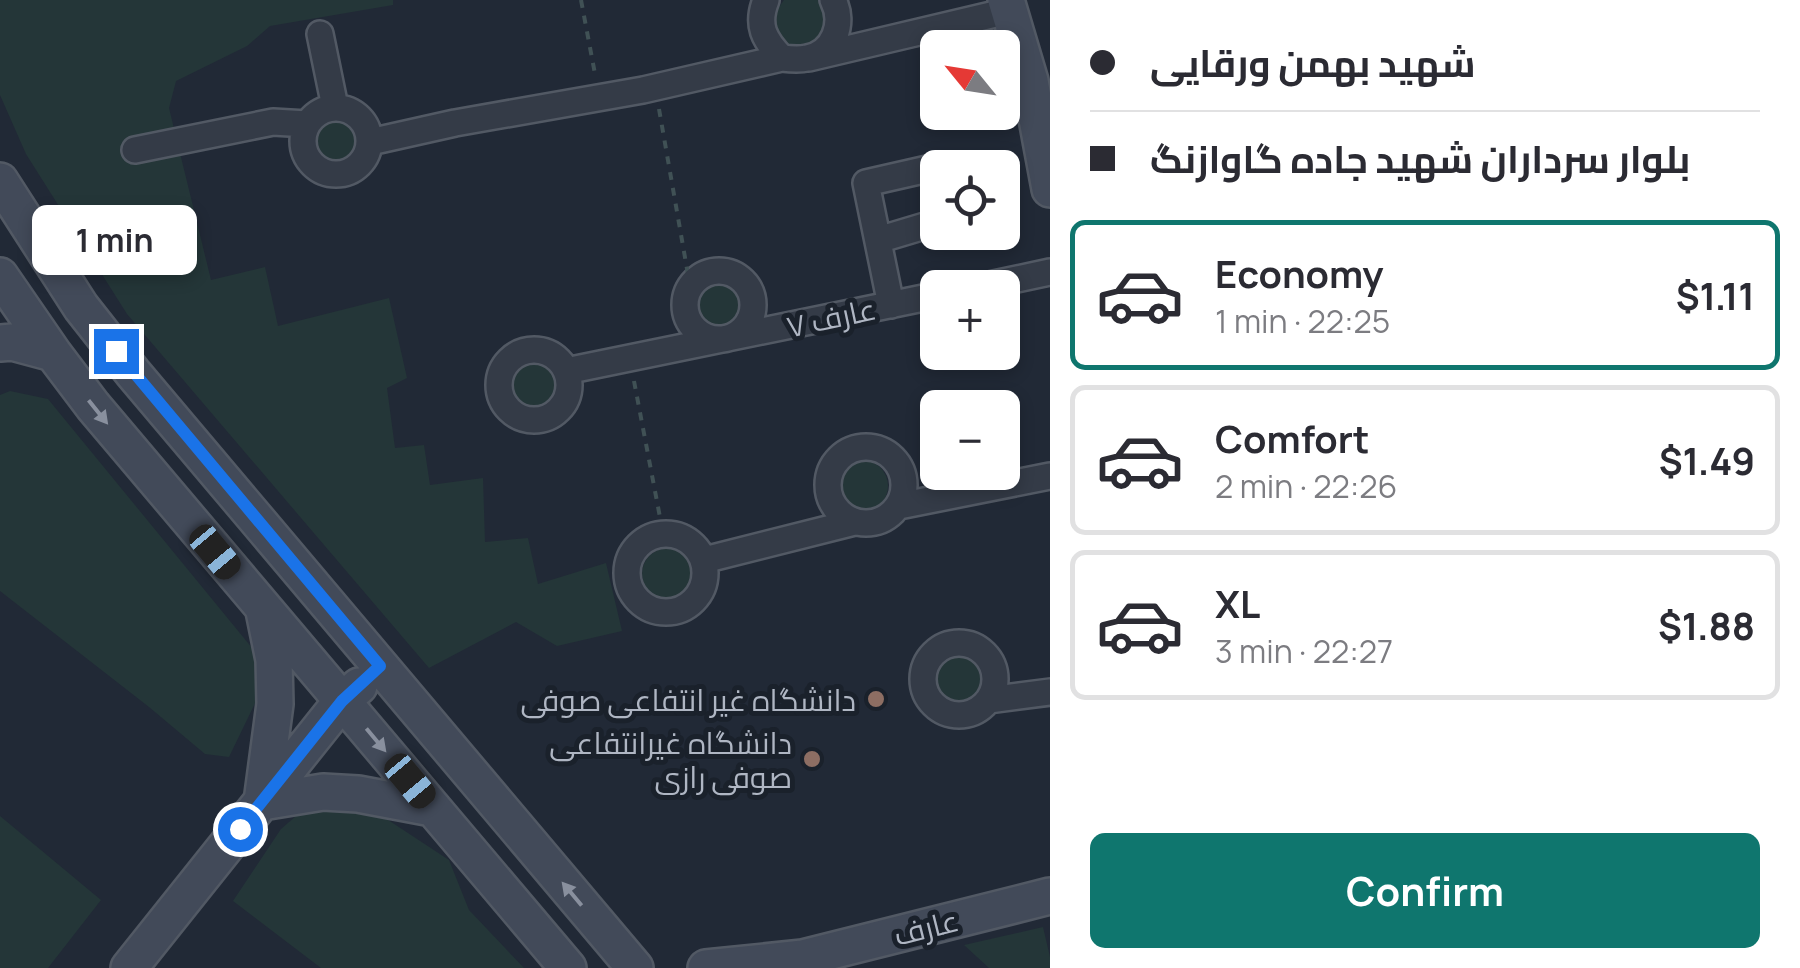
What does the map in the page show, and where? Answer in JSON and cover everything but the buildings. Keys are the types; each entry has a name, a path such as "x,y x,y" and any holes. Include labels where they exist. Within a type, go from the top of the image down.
{"main road":[{"path":"1007,6 1040,79 1050,188"},
{"path":"0,181 81,306 133,373 626,958 664,968"},
{"path":"0,276 93,406 568,968"},
{"path":"0,343 12,342 53,353"},
{"path":"262,802 275,704 274,660 264,610"},
{"path":"129,968 342,701 380,666"},
{"path":"262,802 323,792 358,794 432,808"},
{"name":"عارف","path":"706,968 797,963 1048,904"}],"street":[{"path":"766,0 761,26 765,38 782,58"},
{"path":"809,58 831,44 836,32 838,20 832,0"},
{"path":"370,142 656,87 782,58 809,58 1007,6"},
{"path":"320,34 335,108"},
{"path":"335,108 356,113 364,121 370,142 354,170 332,174 322,171 306,156 303,134 324,110 335,108"},
{"path":"135,150 273,122 308,124"},
{"path":"892,305 866,183 920,171"},
{"path":"878,240 920,227"},
{"path":"720,271 731,273 748,287 754,308 750,320 735,336 724,340 702,336 687,319 684,308 690,286 698,278 720,271"},
{"path":"1020,278 1050,272"},
{"name":"عارف ۷","path":"566,372 920,299"},
{"path":"704,560 855,522 880,521 891,515 904,494 902,468 884,450 872,446 847,451 830,470 829,496 835,507 855,522"},
{"path":"899,506 1050,476"},
{"path":"663,533 676,534 698,548 706,572 698,597 676,611 650,609 632,592 627,579 632,554 650,536 663,533"},
{"path":"989,700 1050,692"}],"path":[{"path":"580,0 599,98"},
{"path":"656,87 690,286"},
{"path":"630,358 663,533"}],"shaded area":[{"path":"0,0 393,0 393,5 270,26 247,46 176,81 169,108 211,280 265,267 278,326 389,298 407,378 387,388 395,448 424,445 430,485 483,478 485,542 528,538 538,584 606,563 622,631 557,646 516,622 429,668 127,314 26,154 0,95"},
{"path":"784,0 818,0 823,5 829,21 815,45 797,49 781,40 773,23"},
{"path":"335,117 353,125 361,143 353,161 335,169 317,161 309,143 317,125"},
{"path":"719,278 737,286 745,304 737,322 719,330 701,322 693,304 701,286"},
{"path":"535,361 553,369 561,387 553,405 535,413 517,405 509,387 517,369"},
{"path":"10,391 48,399 262,660 259,695 229,757 205,754 0,591 0,395"},
{"path":"862,460 880,468 888,486 880,504 862,512 844,504 836,486 844,468"},
{"path":"668,548 686,556 694,574 686,592 668,600 650,592 642,574 650,556"},
{"path":"959,655 977,663 985,681 977,699 959,707 941,699 933,681 941,663"},
{"path":"311,803 376,812 449,860 469,910 524,968 321,968 233,901 281,829"},
{"path":"0,816 101,900 48,968 0,968"},
{"path":"1043,927 1050,968 989,968 964,945"}],"place":[{"name":"دانشگاه غیر انتفاعی صوفی","path":"876,699"},
{"name":"دانشگاه غیرانتفاعی صوفی رازی","path":"812,759"}],"route":[{"path":"116,351 380,666 342,701 240,829"}]}
